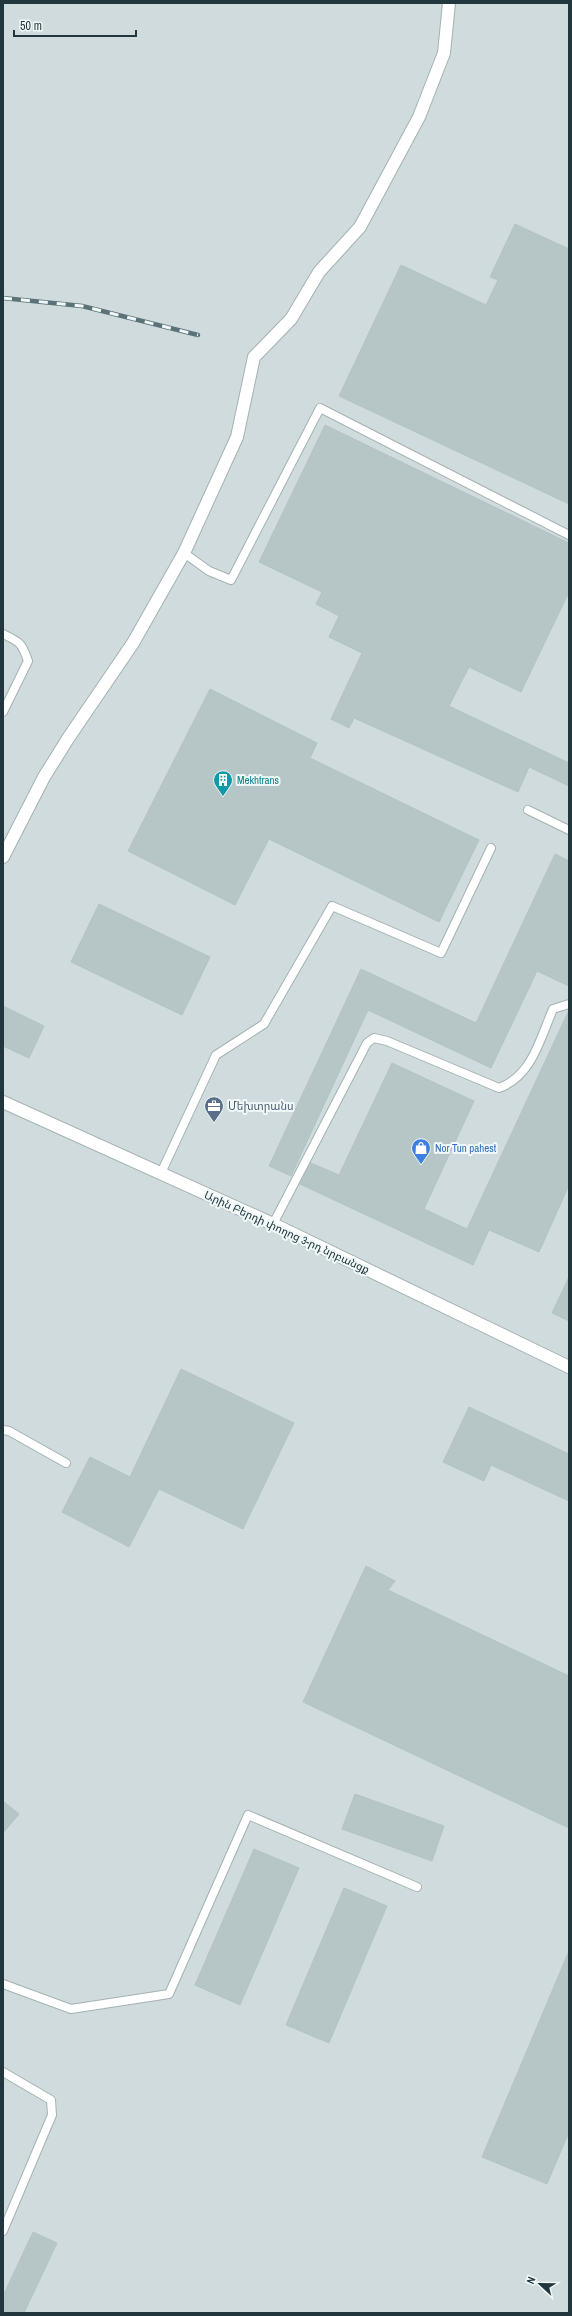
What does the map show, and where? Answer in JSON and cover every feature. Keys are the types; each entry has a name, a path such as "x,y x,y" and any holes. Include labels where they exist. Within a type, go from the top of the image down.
{"street":[{"path":"3,857 44,777 69,737 133,643 184,553 237,436 254,357 291,319 320,272 360,226 419,117 444,54 449,3"},
{"name":"Արին Բերդի փողոց 3-րդ նրբանցք","path":"3,1102 274,1224 569,1367"}],"lane":[{"path":"184,553 209,571 231,580 320,408 569,535"},
{"path":"3,634 19,641 24,646 28,661 3,712"},
{"path":"528,810 569,830"},
{"path":"161,1173 216,1055 264,1024 332,906 441,953 491,848"},
{"path":"274,1224 367,1043 374,1038 387,1041 499,1088 513,1083 527,1069 553,1009 569,1004"},
{"path":"3,1430 9,1431 66,1463"},
{"path":"3,1984 71,2009 170,1994 248,1815 417,1887"},
{"path":"3,2072 51,2100 52,2115 3,2231"}],"shaded area":[{"path":"3,3 569,3 569,2313 3,2313"}],"building":[{"path":"515,224 569,249 569,504 339,396 401,265 486,305 498,280 490,277"},
{"path":"325,425 569,543 569,592 521,692 469,667 449,706 569,763 569,786 529,767 518,792 354,718 349,728 331,719 362,653 329,637 339,616 316,604 322,592 259,562"},
{"path":"210,689 317,743 310,758 479,840 439,922 269,839 235,905 128,851"},
{"path":"555,854 569,861 569,986 537,971 491,1068 368,1010 291,1176 269,1166 361,969 476,1023"},
{"path":"99,904 210,957 182,1015 71,962"},
{"path":"3,1006 44,1026 29,1058 3,1046"},
{"path":"569,1010 569,1185 539,1252 489,1230 473,1265 300,1184 311,1163 339,1175 392,1063 474,1101 424,1209 467,1229"},
{"path":"569,1277 569,1321 552,1313"},
{"path":"181,1369 294,1423 243,1529 159,1489 129,1547 62,1512 90,1457 130,1477"},
{"path":"469,1407 569,1454 569,1501 491,1465 484,1481 443,1462"},
{"path":"366,1566 395,1581 388,1590 569,1676 569,1828 303,1702"},
{"path":"355,1794 444,1826 432,1861 342,1829"},
{"path":"3,1801 19,1814 3,1833"},
{"path":"254,1849 299,1868 240,2005 195,1985"},
{"path":"344,1888 387,1906 329,2043 286,2025"},
{"path":"569,1951 569,2132 547,2184 482,2157"},
{"path":"33,2232 57,2243 24,2313 3,2313 3,2296"}],"railway":[{"path":"3,298 82,306 198,335"}],"place":[{"name":"Mekhtrans","path":"223,797"},
{"name":"Մեխտրանս","path":"214,1123"},
{"name":"Nor Tun pahest","path":"421,1165"}]}
